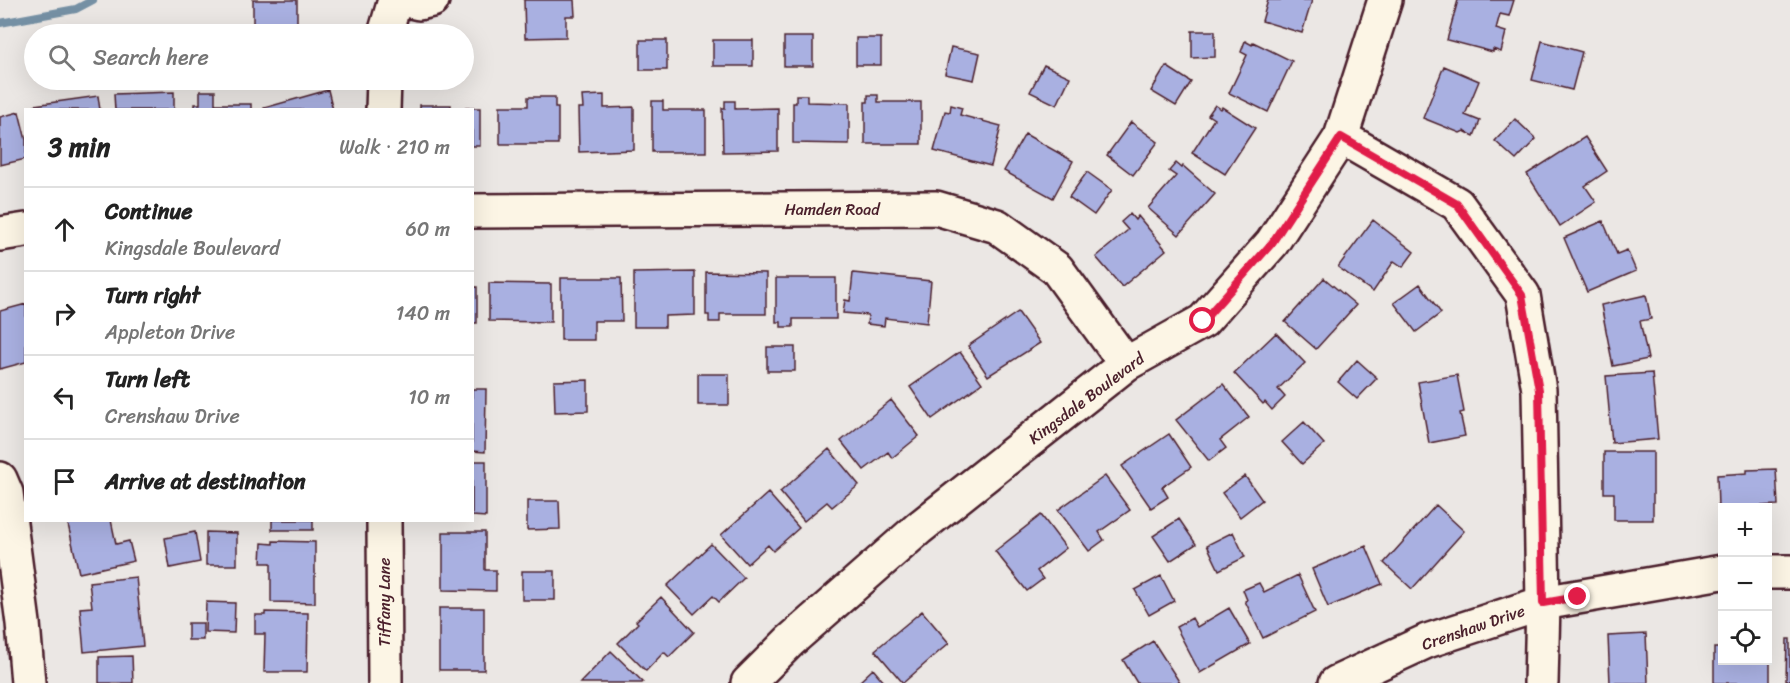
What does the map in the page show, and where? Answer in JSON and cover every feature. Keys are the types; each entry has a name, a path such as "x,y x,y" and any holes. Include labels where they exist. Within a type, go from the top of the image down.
{"street":[{"path":"388,24 395,0"},
{"path":"406,0 419,3 432,0"},
{"name":"Kingsdale Boulevard","path":"748,683 790,641 919,528 1126,364 1203,321 1272,243 1341,137 1384,0"},
{"path":"383,108 384,90"},
{"path":"1341,137 1457,204 1522,295 1539,390 1543,603 1541,683"},
{"name":"Hamden Road","path":"474,211 936,208 997,225 1057,269 1126,364"},
{"path":"0,234 24,230"},
{"path":"0,479 6,493 24,623 28,683"},
{"name":"Tiffany Lane","path":"384,522 385,683"},
{"path":"1772,572 1790,572"},
{"name":"Crenshaw Drive","path":"1336,683 1427,640 1543,603 1718,573"}],"building":[{"path":"253,0 297,0 297,24 253,24"},
{"path":"524,0 574,0 575,16 566,16 566,37 525,38"},
{"path":"1268,0 1312,0 1302,33 1262,21"},
{"path":"1458,0 1514,0 1509,16 1500,14 1496,29 1506,32 1501,52 1447,40"},
{"path":"1192,31 1215,31 1215,57 1192,58"},
{"path":"784,37 813,37 813,66 784,66"},
{"path":"856,38 881,38 881,65 856,65"},
{"path":"640,40 667,40 667,70 640,70"},
{"path":"713,40 753,40 753,66 713,66"},
{"path":"1245,41 1252,45 1253,42 1292,61 1268,112 1229,93 1247,55 1241,52"},
{"path":"1542,41 1582,52 1572,90 1532,80"},
{"path":"951,47 980,53 974,80 945,74"},
{"path":"1044,65 1070,77 1057,105 1030,92"},
{"path":"1166,66 1191,82 1176,106 1151,91"},
{"path":"1444,66 1479,81 1465,115 1480,121 1474,136 1464,131 1460,133 1423,118"},
{"path":"328,90 332,108 264,108"},
{"path":"200,91 215,91 215,104 251,104 251,108 195,108 195,104 200,104"},
{"path":"174,92 174,108 115,108 114,94"},
{"path":"604,95 604,108 634,107 634,150 579,152 578,108 583,108 582,96"},
{"path":"796,95 807,95 807,102 849,103 849,144 793,143 793,103 796,103"},
{"path":"868,95 878,95 878,102 921,102 921,144 865,144 865,102 868,102"},
{"path":"98,96 100,108 36,108 35,105"},
{"path":"528,97 555,97 555,108 558,108 558,144 500,144 500,106 528,106"},
{"path":"652,101 663,101 663,110 706,110 706,152 652,152"},
{"path":"725,101 735,101 735,109 778,108 778,151 723,152 722,108 725,108"},
{"path":"420,105 451,105 451,108 420,108"},
{"path":"951,105 962,108 960,115 1001,126 991,166 934,151 945,111 950,112"},
{"path":"1215,105 1255,128 1225,174 1192,153 1214,119 1208,115"},
{"path":"474,108 480,108 480,146 474,146"},
{"path":"19,112 24,132 24,159 0,165 0,117"},
{"path":"1515,119 1536,139 1516,160 1495,141"},
{"path":"1131,122 1158,142 1133,175 1107,155"},
{"path":"1025,134 1073,161 1053,198 1004,171"},
{"path":"1585,137 1607,171 1585,186 1596,202 1560,226 1527,174"},
{"path":"1176,163 1182,168 1183,166 1215,194 1179,235 1148,208 1176,176 1169,171"},
{"path":"1087,172 1112,190 1094,215 1069,197"},
{"path":"1130,214 1135,220 1138,216 1166,250 1122,287 1096,257 1128,230 1121,222"},
{"path":"1373,220 1414,252 1403,267 1394,261 1373,292 1338,267"},
{"path":"1603,221 1617,254 1627,250 1636,271 1587,292 1564,238"},
{"path":"695,272 695,315 665,316 665,327 634,327 634,273"},
{"path":"706,272 766,273 766,314 720,314 720,322 709,322 709,315 706,315"},
{"path":"853,273 931,281 927,323 885,318 884,326 867,324 868,315 843,313 845,300 850,301"},
{"path":"561,278 621,278 622,321 594,321 594,340 561,340"},
{"path":"776,278 836,278 836,319 793,319 793,327 781,327 781,322 776,322"},
{"path":"1324,278 1356,305 1316,349 1285,322"},
{"path":"489,283 551,284 551,322 489,321"},
{"path":"1420,284 1441,313 1416,332 1394,303"},
{"path":"474,287 477,287 477,323 474,323"},
{"path":"1646,295 1651,319 1640,321 1648,359 1613,366 1601,305"},
{"path":"24,305 24,363 0,369 0,311"},
{"path":"1018,312 1040,343 988,376 968,346"},
{"path":"1276,333 1305,363 1278,389 1285,397 1272,410 1265,402 1263,404 1234,373"},
{"path":"767,347 795,347 795,371 767,371"},
{"path":"960,352 982,383 932,419 910,387"},
{"path":"1357,360 1377,378 1357,399 1338,382"},
{"path":"1652,373 1658,439 1612,443 1606,376"},
{"path":"698,374 729,374 729,405 698,405"},
{"path":"1457,375 1464,412 1460,413 1465,436 1429,443 1418,382"},
{"path":"588,380 588,411 555,412 554,381"},
{"path":"1223,384 1249,417 1220,440 1226,448 1209,461 1176,420"},
{"path":"474,389 486,389 485,452 474,451"},
{"path":"891,400 919,436 892,458 888,452 864,470 841,441"},
{"path":"1304,422 1324,444 1302,464 1282,442"},
{"path":"1169,434 1191,467 1162,487 1168,497 1151,508 1122,466"},
{"path":"829,449 859,485 832,507 827,502 804,521 780,492"},
{"path":"1604,452 1653,452 1653,520 1614,520 1614,493 1604,493"},
{"path":"474,461 486,461 486,517 474,516"},
{"path":"1776,469 1778,505 1718,503 1718,508 1717,475 1747,473 1747,470"},
{"path":"1105,476 1130,510 1099,532 1104,540 1089,551 1058,510"},
{"path":"1245,476 1262,500 1240,517 1222,493"},
{"path":"768,493 799,528 773,551 768,545 747,564 721,535"},
{"path":"527,501 559,501 560,529 527,530"},
{"path":"1436,505 1464,531 1412,589 1384,563"},
{"path":"1041,515 1066,548 1037,571 1043,579 1027,591 995,551"},
{"path":"1179,519 1196,544 1170,561 1153,536"},
{"path":"67,522 111,522 116,544 129,541 134,561 79,573"},
{"path":"272,522 313,522 313,530 272,530"},
{"path":"195,532 200,562 170,568 165,538"},
{"path":"206,532 237,533 237,565 206,565"},
{"path":"443,532 485,532 485,570 496,570 496,591 443,590"},
{"path":"1233,532 1245,557 1219,570 1207,545"},
{"path":"273,541 315,542 315,603 271,602 271,563 261,563 262,543 273,544"},
{"path":"711,544 744,578 719,602 713,596 694,614 667,586"},
{"path":"1366,546 1382,584 1328,607 1312,569"},
{"path":"522,571 555,571 555,600 522,600"},
{"path":"1298,575 1315,612 1263,638 1245,601 1247,600 1243,590 1259,583 1264,592"},
{"path":"1161,576 1174,601 1149,615 1135,590"},
{"path":"136,577 143,646 84,652 80,608 92,607 89,582"},
{"path":"661,597 694,632 669,657 664,652 646,671 618,643 638,623 636,621"},
{"path":"206,602 235,603 234,633 205,632"},
{"path":"439,608 484,608 484,670 439,670"},
{"path":"1229,608 1250,644 1200,673 1176,627 1192,618 1197,627"},
{"path":"922,611 949,643 903,683 875,650"},
{"path":"265,612 308,613 307,672 264,672 265,634 255,634 255,615 265,615"},
{"path":"188,623 203,623 203,640 188,640"},
{"path":"1646,634 1648,683 1610,683 1608,636"},
{"path":"1787,639 1790,639 1790,681 1786,681"},
{"path":"1153,641 1180,683 1137,683 1123,660"},
{"path":"1714,648 1718,648 1718,665 1770,665 1770,683 1714,683"},
{"path":"611,651 643,682 580,683"},
{"path":"132,656 133,683 99,683 99,657"},
{"path":"873,669 885,683 858,683"}],"waterway":[{"path":"0,23 76,9 93,0"}],"route":[{"path":"1203,321 1272,243 1341,137 1457,204 1522,295 1539,390 1543,603 1578,597"}]}
